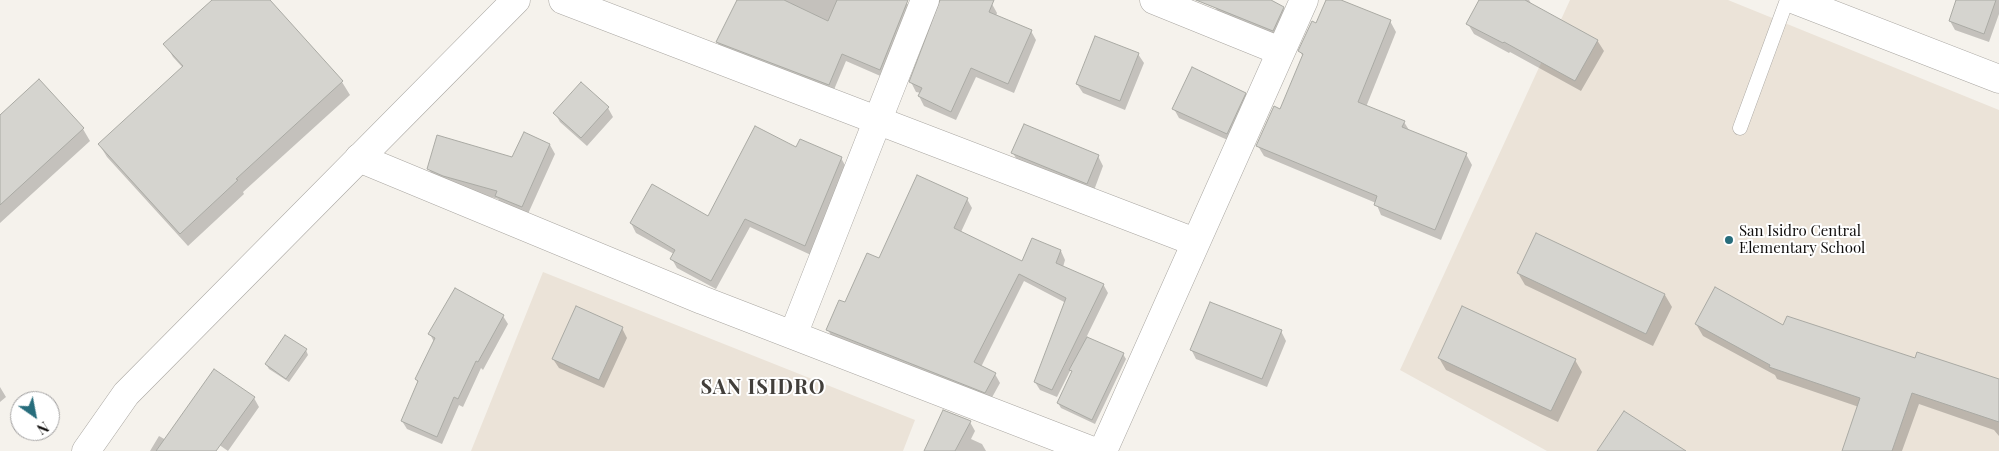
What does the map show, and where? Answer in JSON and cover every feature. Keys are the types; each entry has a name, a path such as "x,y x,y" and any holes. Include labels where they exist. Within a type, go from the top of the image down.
{"street":[{"path":"86,451 126,394 516,0"},
{"path":"563,0 1195,242"},
{"path":"793,335 925,0"},
{"path":"1154,0 1280,51"},
{"path":"1103,451 1304,0"},
{"path":"1795,0 1999,79"},
{"path":"359,158 702,300 1093,451"}],"lane":[{"path":"1740,128 1787,0"}],"shaded area":[{"name":"San Isidro Central Elementary School","path":"1570,0 1728,0 1999,110 1999,451 1547,451 1400,370"},
{"path":"543,272 915,420 903,451 471,451"}],"building":[{"path":"212,0 270,0 343,81 236,179 238,180 180,234 98,144 183,66 163,44"},
{"path":"737,0 784,0 828,21 837,0 908,0 880,70 842,54 829,85 716,42"},
{"path":"940,0 994,0 989,12 1032,30 1008,84 971,68 951,112 918,96 922,88 909,82"},
{"path":"1196,0 1271,0 1284,7 1273,31"},
{"path":"1326,0 1341,0 1391,20 1358,102 1405,121 1402,127 1467,153 1435,230 1374,205 1377,196 1256,146 1274,106 1280,109 1303,54 1298,51 1312,21 1316,23"},
{"path":"1479,0 1525,0 1598,40 1575,81 1504,42 1466,24"},
{"path":"1956,0 1996,0 1984,34 1949,21"},
{"path":"1095,36 1139,53 1120,101 1076,84"},
{"path":"1192,67 1246,93 1227,134 1172,109"},
{"path":"39,79 84,128 0,205 0,115"},
{"path":"581,82 609,107 581,138 553,113"},
{"path":"1024,124 1099,155 1087,184 1011,153"},
{"path":"755,126 796,147 800,139 842,157 805,246 745,219 711,281 670,259 675,250 630,223 652,184 708,216"},
{"path":"524,132 550,144 522,207 495,196 497,191 443,176 427,169 437,135 512,157"},
{"path":"917,175 968,198 954,228 1022,261 1032,238 1061,250 1056,263 1104,284 1052,390 1034,382 1066,298 1019,274 974,362 996,373 985,393 826,330 839,300 845,302 867,253 879,258"},
{"path":"1536,233 1665,294 1646,334 1517,273"},
{"path":"1715,287 1783,325 1787,316 1915,358 1917,352 1999,379 1999,422 1912,393 1892,451 1842,451 1860,398 1769,367 1770,365 1695,324"},
{"path":"455,288 504,315 478,362 476,361 458,399 454,397 437,437 401,421 418,381 415,379 435,338 428,334"},
{"path":"1210,302 1282,330 1262,379 1190,350"},
{"path":"576,306 623,327 599,380 552,359"},
{"path":"1462,306 1576,359 1551,411 1438,358"},
{"path":"285,335 307,349 286,379 265,364"},
{"path":"1087,337 1124,353 1092,420 1057,403 1072,371 1069,370"},
{"path":"214,369 255,397 216,451 156,451"},
{"path":"943,410 971,421 955,451 924,451"},
{"path":"1624,411 1686,451 1597,451"}],"place":[{"name":"San Isidro Central Elementary School","path":"1729,240"}],"district":[{"name":"SAN ISIDRO","path":"763,388"}]}
